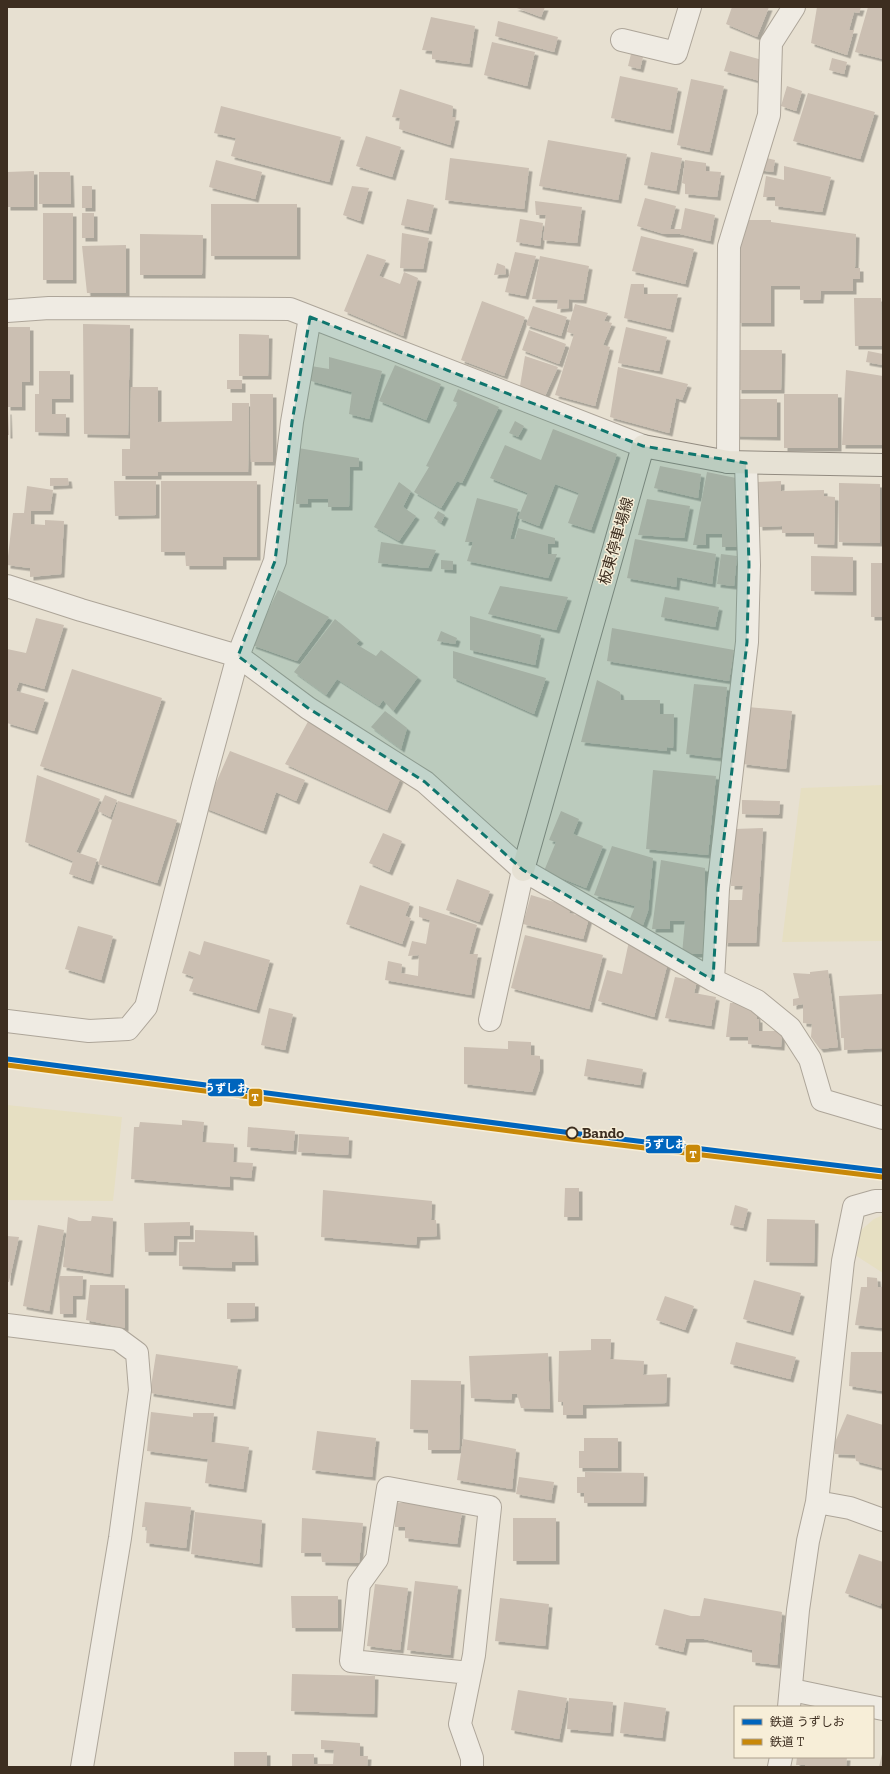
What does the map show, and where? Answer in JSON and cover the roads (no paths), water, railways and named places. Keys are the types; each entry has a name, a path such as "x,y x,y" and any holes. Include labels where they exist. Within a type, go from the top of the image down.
{"main road":[{"path":"642,446 737,462 883,465"},
{"name":"板東停車場線","path":"523,870 642,446"}],"street":[{"path":"622,40 676,53 690,7"},
{"path":"713,980 718,889 747,642 749,565 737,462 729,246 769,114 771,43 794,7"},
{"path":"7,311 49,308 290,310 642,446"},
{"path":"7,1021 89,1031 128,1029 146,1007 203,784 238,656 275,561 292,422 310,317"},
{"path":"7,586 81,610 238,656 308,708 425,782 523,870 713,980 757,1001 790,1028 810,1060 822,1100 883,1118"},
{"path":"490,1020 523,870"},
{"path":"858,1706 791,1698 798,1610 808,1541 817,1502 843,1261 854,1207 875,1201 883,1201"},
{"path":"7,1325 118,1338 136,1354 140,1390 120,1538 83,1750 82,1767"},
{"path":"470,1673 351,1661 359,1584 377,1559 388,1488 490,1507 474,1655 460,1724 472,1758 472,1767"},
{"path":"817,1502 850,1508 883,1520"}],"rail line":[{"name":"うずしお","path":"7,1059 572,1133 883,1171"},
{"name":"T","path":"7,1065 571,1139 882,1177"}],"place":[{"name":"Bando","path":"572,1133"}]}
